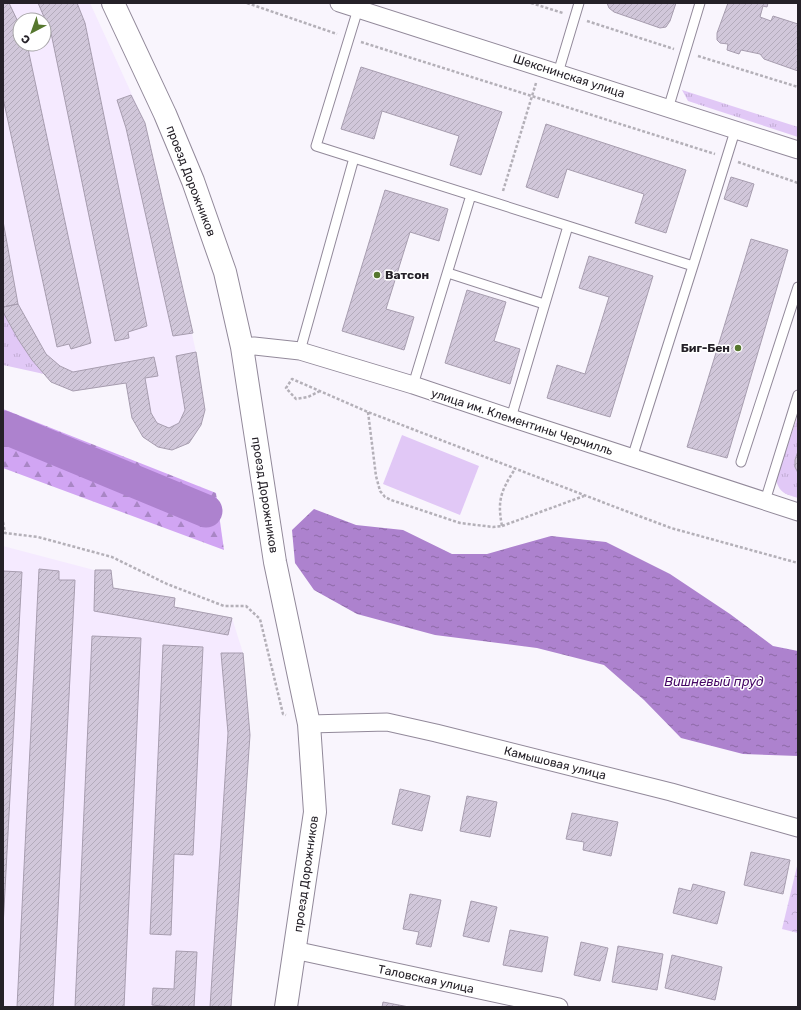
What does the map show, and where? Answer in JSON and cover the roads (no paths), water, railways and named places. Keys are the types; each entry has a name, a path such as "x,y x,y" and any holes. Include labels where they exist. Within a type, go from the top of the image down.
{"main road":[{"name":"проезд Дорожников","path":"113,3 165,114 194,181 225,272 242,347 276,562 309,724 315,812 286,1007"}],"street":[{"name":"Шекснинская улица","path":"339,3 367,8 541,68 798,150"},
{"name":"улица им. Клементины Черчилль","path":"242,347 254,346 300,351 413,385 798,512"},
{"name":"Камышовая улица","path":"309,724 387,722 671,792 798,828"},
{"name":"Таловская улица","path":"294,950 559,1007"}],"lane":[{"path":"558,73 579,3"},
{"path":"668,109 700,3"},
{"path":"367,8 350,38 316,146 693,266"},
{"path":"632,458 735,131"},
{"path":"300,351 354,158"},
{"path":"413,385 472,195"},
{"path":"511,418 568,226"},
{"path":"448,273 544,304"},
{"path":"741,462 798,287"},
{"path":"765,501 798,395"}],"water":[{"name":"Вишневый пруд","path":"314,509 356,525 403,530 452,554 487,554 551,536 606,542 670,574 730,614 773,646 798,651 798,756 743,754 681,738 644,700 604,665 537,648 435,635 357,614 314,590 295,563 292,530"}],"waterway":[{"path":"3,427 206,511"}],"place":[{"name":"Ватсон","path":"377,275"},
{"name":"Биг-Бен","path":"738,348"}]}
